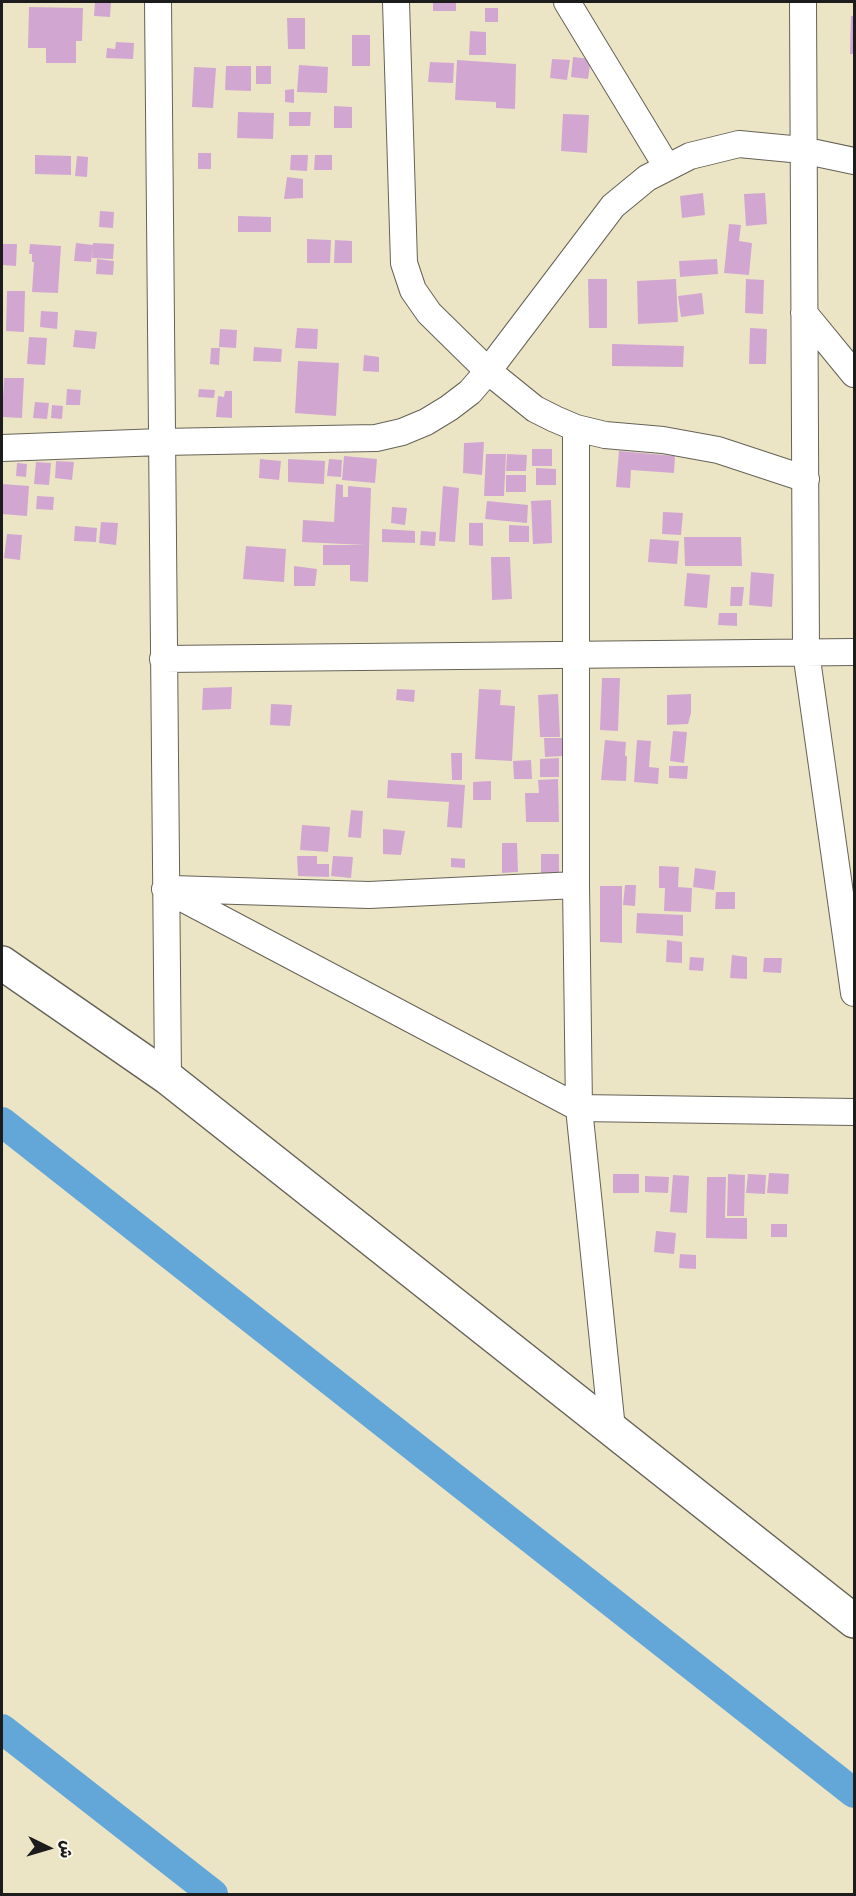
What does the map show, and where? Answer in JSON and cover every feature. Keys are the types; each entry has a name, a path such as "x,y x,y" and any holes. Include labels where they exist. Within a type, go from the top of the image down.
{"street":[{"path":"158,2 168,1078"},
{"path":"396,2 403,249 407,277 416,296 429,313 488,371 535,409 576,428 605,435 663,440 718,450 806,479"},
{"path":"567,2 667,167"},
{"path":"803,2 806,652 855,993"},
{"path":"2,448 376,438 402,432 426,422 470,392 613,206 647,178 690,156 739,144 802,150 855,161"},
{"path":"804,313 855,374"},
{"path":"576,428 576,885 579,1108 612,1429"},
{"path":"163,659 855,652"},
{"path":"165,889 369,895 576,885"},
{"path":"165,889 579,1108 855,1112"},
{"path":"2,963 168,1078 855,1621"}],"building":[{"path":"95,2 111,2 110,17 94,16"},
{"path":"433,2 456,2 456,11 433,11"},
{"path":"29,7 83,8 82,41 76,41 76,63 46,63 46,48 28,48"},
{"path":"485,8 498,8 498,22 485,22"},
{"path":"851,16 854,16 854,54 850,54"},
{"path":"287,18 305,18 305,49 288,49"},
{"path":"470,31 486,32 486,55 469,55"},
{"path":"352,35 370,35 370,66 352,66"},
{"path":"116,42 134,43 133,59 106,58 107,48 115,49"},
{"path":"573,57 591,59 588,79 571,77"},
{"path":"552,59 570,60 567,80 550,78"},
{"path":"457,60 516,64 515,109 496,108 496,102 455,100"},
{"path":"430,62 454,63 453,83 428,82"},
{"path":"299,65 328,67 327,93 297,92"},
{"path":"226,66 251,66 251,91 225,90"},
{"path":"256,66 271,66 271,84 256,84"},
{"path":"194,67 216,68 213,108 192,107"},
{"path":"294,89 294,103 285,102 285,90"},
{"path":"334,106 352,107 352,128 334,128"},
{"path":"238,112 274,113 273,139 237,138"},
{"path":"289,112 311,112 310,126 289,126"},
{"path":"563,114 589,115 587,153 561,151"},
{"path":"198,153 211,153 211,169 198,169"},
{"path":"35,155 71,156 71,175 35,174"},
{"path":"291,155 308,155 307,171 290,170"},
{"path":"315,155 332,155 332,170 314,170"},
{"path":"77,156 88,157 87,177 75,176"},
{"path":"287,177 303,179 303,198 284,199"},
{"path":"703,193 705,215 682,218 680,196"},
{"path":"765,193 767,224 746,226 744,194"},
{"path":"100,211 114,212 113,228 99,227"},
{"path":"238,216 271,217 271,232 238,232"},
{"path":"729,224 741,225 739,241 752,243 749,275 724,273"},
{"path":"307,239 331,240 330,263 307,263"},
{"path":"335,240 352,241 352,263 334,263"},
{"path":"76,243 93,245 91,262 74,261"},
{"path":"93,243 114,244 113,259 92,258"},
{"path":"2,244 17,244 16,266 2,265"},
{"path":"30,244 61,246 58,293 32,292 34,262 32,262 32,254 29,254"},
{"path":"97,259 114,261 113,275 96,274"},
{"path":"717,259 718,274 680,277 679,261"},
{"path":"588,279 607,279 607,328 589,328"},
{"path":"676,279 678,322 638,324 637,281"},
{"path":"746,279 764,280 763,314 745,313"},
{"path":"7,291 25,291 24,332 6,331"},
{"path":"702,293 704,314 681,317 678,296"},
{"path":"41,311 58,312 57,329 40,327"},
{"path":"297,328 318,329 317,349 295,348"},
{"path":"750,328 767,329 766,364 749,364"},
{"path":"220,329 237,330 236,348 219,347"},
{"path":"75,330 97,332 95,349 73,347"},
{"path":"29,337 47,338 45,365 27,364"},
{"path":"612,344 684,346 683,367 612,366"},
{"path":"254,347 282,349 281,362 253,361"},
{"path":"211,348 220,348 219,365 210,364"},
{"path":"364,355 379,357 379,372 363,371"},
{"path":"298,361 339,363 336,416 295,413"},
{"path":"4,378 24,378 22,418 2,417"},
{"path":"67,389 81,390 80,405 66,405"},
{"path":"199,389 215,390 214,398 198,397"},
{"path":"225,391 232,391 232,418 216,417 218,396 224,397"},
{"path":"35,402 49,403 47,419 33,418"},
{"path":"52,405 63,406 62,419 51,418"},
{"path":"484,442 482,475 463,473 464,443"},
{"path":"532,449 552,449 552,466 532,466"},
{"path":"619,451 675,456 674,473 631,470 630,488 616,487"},
{"path":"486,454 506,454 504,496 484,496"},
{"path":"507,454 527,455 526,471 506,471"},
{"path":"344,456 377,459 375,483 342,480"},
{"path":"260,459 281,461 279,480 259,478"},
{"path":"288,459 325,461 324,484 288,482"},
{"path":"329,459 342,460 341,477 327,476"},
{"path":"56,461 74,462 72,480 55,478"},
{"path":"36,462 51,463 49,485 34,484"},
{"path":"17,463 27,464 26,477 16,476"},
{"path":"536,468 556,469 556,485 536,485"},
{"path":"506,475 526,475 526,492 506,492"},
{"path":"2,484 29,486 27,516 2,514"},
{"path":"336,484 343,485 343,497 348,497 348,486 371,488 368,582 350,581 350,565 323,565 323,545 365,545 302,542 303,520 334,522"},
{"path":"443,486 459,488 455,542 439,541"},
{"path":"37,496 54,497 53,510 36,509"},
{"path":"551,500 552,543 533,544 531,501"},
{"path":"487,501 528,505 527,523 485,519"},
{"path":"392,507 407,508 405,525 391,523"},
{"path":"663,512 683,513 681,535 662,534"},
{"path":"101,522 118,523 116,545 99,543"},
{"path":"469,523 483,523 483,546 469,545"},
{"path":"509,525 529,526 529,542 509,542"},
{"path":"75,526 97,528 96,542 74,541"},
{"path":"382,529 415,531 415,543 382,542"},
{"path":"421,531 436,532 435,546 420,545"},
{"path":"7,534 22,535 20,560 4,558"},
{"path":"684,537 741,537 742,566 685,566"},
{"path":"650,539 679,541 677,564 648,562"},
{"path":"246,546 286,549 284,582 243,579"},
{"path":"491,557 510,557 512,599 492,600"},
{"path":"294,566 317,569 315,586 294,586"},
{"path":"751,572 774,574 772,607 749,605"},
{"path":"687,573 710,575 707,608 684,606"},
{"path":"731,587 744,587 742,606 730,606"},
{"path":"719,613 737,613 737,626 718,625"},
{"path":"602,678 620,678 618,731 600,730"},
{"path":"232,687 231,709 202,710 203,688"},
{"path":"397,689 415,690 414,702 396,700"},
{"path":"479,689 501,690 500,705 515,706 512,761 475,759"},
{"path":"558,694 560,737 540,737 538,695"},
{"path":"691,694 691,713 688,724 667,725 667,695"},
{"path":"271,704 292,705 290,726 270,725"},
{"path":"673,731 687,732 684,763 670,761"},
{"path":"544,738 562,738 563,756 545,757"},
{"path":"605,740 626,742 626,781 601,780"},
{"path":"637,740 651,741 649,767 659,768 658,784 634,782"},
{"path":"451,753 462,753 462,780 452,780"},
{"path":"559,758 559,777 540,777 540,759"},
{"path":"531,760 532,779 514,779 513,761"},
{"path":"669,766 688,766 687,779 669,778"},
{"path":"558,779 559,822 526,822 525,793 539,793 538,780"},
{"path":"388,780 465,785 462,828 447,827 449,802 387,798"},
{"path":"491,781 491,800 473,800 473,782"},
{"path":"351,810 363,811 361,838 348,837"},
{"path":"302,825 330,827 328,852 300,850"},
{"path":"383,829 405,831 401,855 383,854"},
{"path":"502,843 517,843 518,872 502,873"},
{"path":"541,854 559,854 559,873 541,873"},
{"path":"297,856 317,856 317,864 329,864 329,877 298,876"},
{"path":"333,856 353,857 351,878 331,876"},
{"path":"451,858 465,859 465,868 451,867"},
{"path":"659,866 679,867 678,887 692,888 691,912 664,911 665,888 659,888"},
{"path":"695,868 716,871 714,890 693,887"},
{"path":"625,885 636,885 635,906 623,905"},
{"path":"600,886 622,886 622,943 600,942"},
{"path":"716,892 735,892 735,909 715,909"},
{"path":"637,913 683,915 683,936 636,933"},
{"path":"667,940 682,942 682,963 666,962"},
{"path":"732,955 747,957 747,979 730,978"},
{"path":"690,957 704,958 703,971 689,970"},
{"path":"764,958 782,958 781,973 763,972"},
{"path":"769,1173 789,1174 788,1194 767,1193"},
{"path":"613,1174 639,1174 639,1193 613,1193"},
{"path":"728,1174 745,1175 744,1216 727,1216"},
{"path":"748,1174 766,1175 765,1194 746,1193"},
{"path":"673,1175 689,1176 687,1213 670,1212"},
{"path":"645,1176 669,1177 668,1193 645,1192"},
{"path":"707,1177 726,1177 725,1218 747,1218 747,1239 706,1238"},
{"path":"771,1224 787,1224 787,1237 771,1237"},
{"path":"656,1231 676,1233 674,1254 654,1252"},
{"path":"680,1254 696,1255 696,1269 679,1268"}],"waterway":[{"path":"2,1122 854,1793"},
{"path":"2,1729 213,1894"}]}
